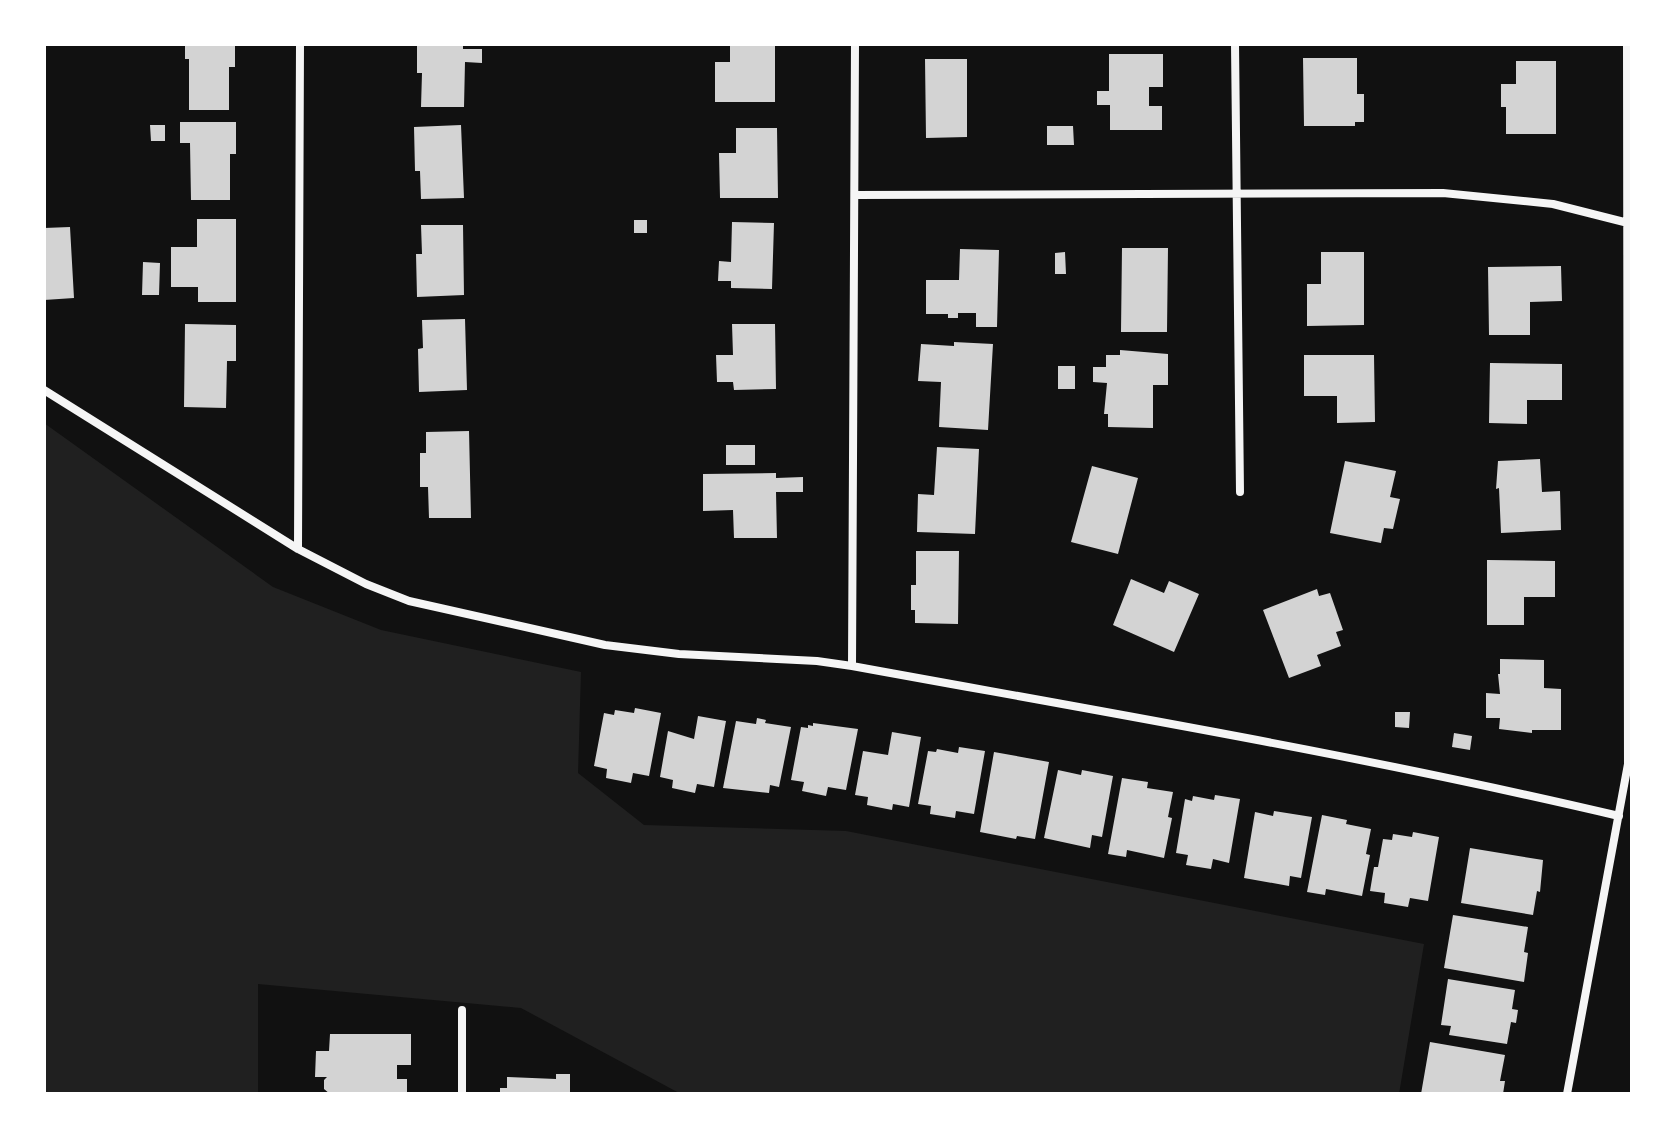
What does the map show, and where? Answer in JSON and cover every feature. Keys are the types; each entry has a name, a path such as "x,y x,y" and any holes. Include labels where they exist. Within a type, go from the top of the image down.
{"street":[{"path":"298,549 300,44"},
{"path":"852,666 855,44"},
{"path":"1235,44 1240,492"},
{"path":"1567,1094 1628,764 1630,224 1627,44"},
{"path":"856,195 1476,194 1553,204 1630,224"},
{"path":"44,390 298,549 366,584 409,601 560,636 647,651 817,661 852,666 1340,755 1476,782 1619,816"},
{"path":"462,1010 462,1094"}],"shaded area":[{"path":"44,423 273,587 381,630 581,672 578,773 644,825 846,831 1424,944 1399,1094 681,1094 521,1008 258,984 258,1094 44,1094"}],"building":[{"path":"185,44 235,44 235,67 229,67 229,110 189,110 189,59 185,59"},
{"path":"417,44 463,44 463,49 482,49 482,63 465,62 464,107 421,107 422,73 417,73"},
{"path":"730,44 775,44 775,102 715,102 715,62 730,62"},
{"path":"1109,54 1163,54 1163,87 1149,87 1149,106 1162,106 1162,130 1110,130 1110,105 1097,105 1097,91 1109,91"},
{"path":"1303,58 1357,58 1357,94 1364,94 1364,122 1355,122 1355,126 1304,126"},
{"path":"925,59 967,59 967,137 926,138"},
{"path":"1516,61 1556,61 1556,134 1506,134 1506,107 1501,107 1501,84 1516,84"},
{"path":"180,122 236,122 236,154 230,154 230,200 191,200 190,143 180,143"},
{"path":"150,125 165,125 165,141 151,141"},
{"path":"461,125 464,198 421,199 420,171 415,171 414,127"},
{"path":"1047,126 1073,126 1074,145 1047,145"},
{"path":"736,128 777,128 778,198 720,198 719,153 736,153"},
{"path":"197,219 236,219 236,302 198,302 198,287 171,287 171,247 197,247"},
{"path":"634,220 647,220 647,233 634,233"},
{"path":"732,222 774,223 772,289 731,288 731,281 718,281 719,261 731,262"},
{"path":"421,225 463,225 464,295 417,297 416,254 422,254"},
{"path":"70,227 74,298 44,300 44,228"},
{"path":"1122,248 1168,248 1167,332 1121,332"},
{"path":"960,249 999,250 997,327 976,327 976,313 958,313 958,318 948,318 948,314 926,314 926,280 959,280"},
{"path":"1065,252 1066,274 1055,274 1055,253"},
{"path":"1321,252 1364,252 1364,325 1307,326 1307,284 1321,284"},
{"path":"143,262 160,263 159,295 142,295"},
{"path":"1561,266 1562,301 1530,302 1530,335 1489,335 1488,267"},
{"path":"465,319 467,390 419,392 418,349 423,348 422,320"},
{"path":"185,324 236,325 236,361 227,361 226,408 184,407"},
{"path":"732,324 775,324 776,389 734,390 733,382 717,382 716,355 733,355"},
{"path":"954,342 993,344 988,430 939,427 941,382 918,381 921,344 954,346"},
{"path":"1120,350 1168,354 1168,385 1153,385 1153,428 1108,427 1108,414 1104,414 1107,383 1093,382 1093,367 1106,367 1106,355 1120,355"},
{"path":"1304,355 1374,355 1375,422 1337,423 1337,396 1304,396"},
{"path":"1490,363 1562,364 1562,400 1527,400 1527,424 1489,423"},
{"path":"1058,366 1075,366 1075,389 1058,389"},
{"path":"469,431 471,518 429,518 428,487 420,487 420,453 426,453 426,432"},
{"path":"726,445 755,445 755,465 726,465"},
{"path":"937,447 979,449 975,534 917,532 918,494 934,495"},
{"path":"1540,459 1542,492 1560,491 1561,530 1501,533 1499,488 1496,489 1498,461"},
{"path":"1345,461 1396,471 1390,497 1400,499 1393,529 1384,528 1381,543 1330,533"},
{"path":"1092,466 1138,478 1118,554 1071,542"},
{"path":"776,473 776,478 803,477 803,492 776,492 777,538 734,538 733,510 703,511 703,474"},
{"path":"916,551 959,551 958,624 915,623 915,610 911,610 911,585 916,585"},
{"path":"1487,560 1555,561 1555,597 1524,597 1524,625 1487,625"},
{"path":"1131,579 1164,593 1169,581 1199,594 1174,652 1113,625"},
{"path":"1317,589 1319,596 1330,593 1343,630 1336,632 1341,646 1317,655 1321,666 1289,678 1263,610"},
{"path":"1500,659 1544,660 1544,688 1561,689 1561,730 1532,730 1532,733 1499,729 1500,718 1486,718 1486,693 1500,694"},
{"path":"635,708 661,713 649,776 633,773 631,783 606,778 607,769 594,766 604,713 614,715 615,710 634,713"},
{"path":"1395,712 1410,712 1409,728 1395,727"},
{"path":"698,716 726,721 714,787 697,784 695,793 672,788 673,780 660,777 668,731 694,739"},
{"path":"757,718 766,720 765,723 791,727 779,787 770,785 769,793 723,788 736,721 756,724"},
{"path":"813,723 858,729 846,790 828,787 826,796 802,791 804,782 791,780 801,727 808,728"},
{"path":"892,732 921,737 909,807 893,804 892,810 867,805 868,797 855,795 863,751 888,755"},
{"path":"1454,733 1472,736 1470,750 1452,747"},
{"path":"959,747 985,751 974,814 956,811 955,818 930,814 931,806 918,804 928,751 936,752 937,749 958,753"},
{"path":"994,752 1049,762 1035,839 980,832"},
{"path":"1058,770 1081,775 1082,770 1113,776 1102,837 1092,835 1090,848 1044,838"},
{"path":"1122,778 1148,782 1147,788 1173,792 1168,817 1172,818 1164,858 1127,850 1126,857 1108,854"},
{"path":"1215,795 1240,799 1229,863 1213,859 1211,869 1186,865 1188,855 1176,853 1185,799 1192,801 1193,796 1214,800"},
{"path":"1274,811 1312,817 1301,878 1290,876 1289,886 1244,878 1255,812 1273,816"},
{"path":"1322,815 1371,829 1366,854 1370,855 1362,896 1326,889 1325,895 1307,892"},
{"path":"1413,832 1439,837 1428,901 1410,898 1408,907 1384,903 1385,893 1370,891 1383,839 1392,840 1393,834 1412,837"},
{"path":"1470,848 1543,860 1540,892 1537,891 1533,915 1461,903"},
{"path":"1453,915 1528,927 1524,982 1444,968"},
{"path":"1448,979 1515,990 1512,1009 1518,1010 1516,1023 1511,1022 1507,1044 1449,1035 1451,1026 1441,1025"},
{"path":"330,1034 411,1034 411,1065 397,1065 397,1079 407,1079 407,1094 330,1094 324,1089 327,1077 315,1077 316,1051 329,1051"},
{"path":"1430,1042 1505,1055 1500,1081 1505,1081 1503,1094 1421,1094"},
{"path":"556,1074 570,1074 570,1094 500,1094 500,1088 507,1088 507,1077 556,1079"}]}
